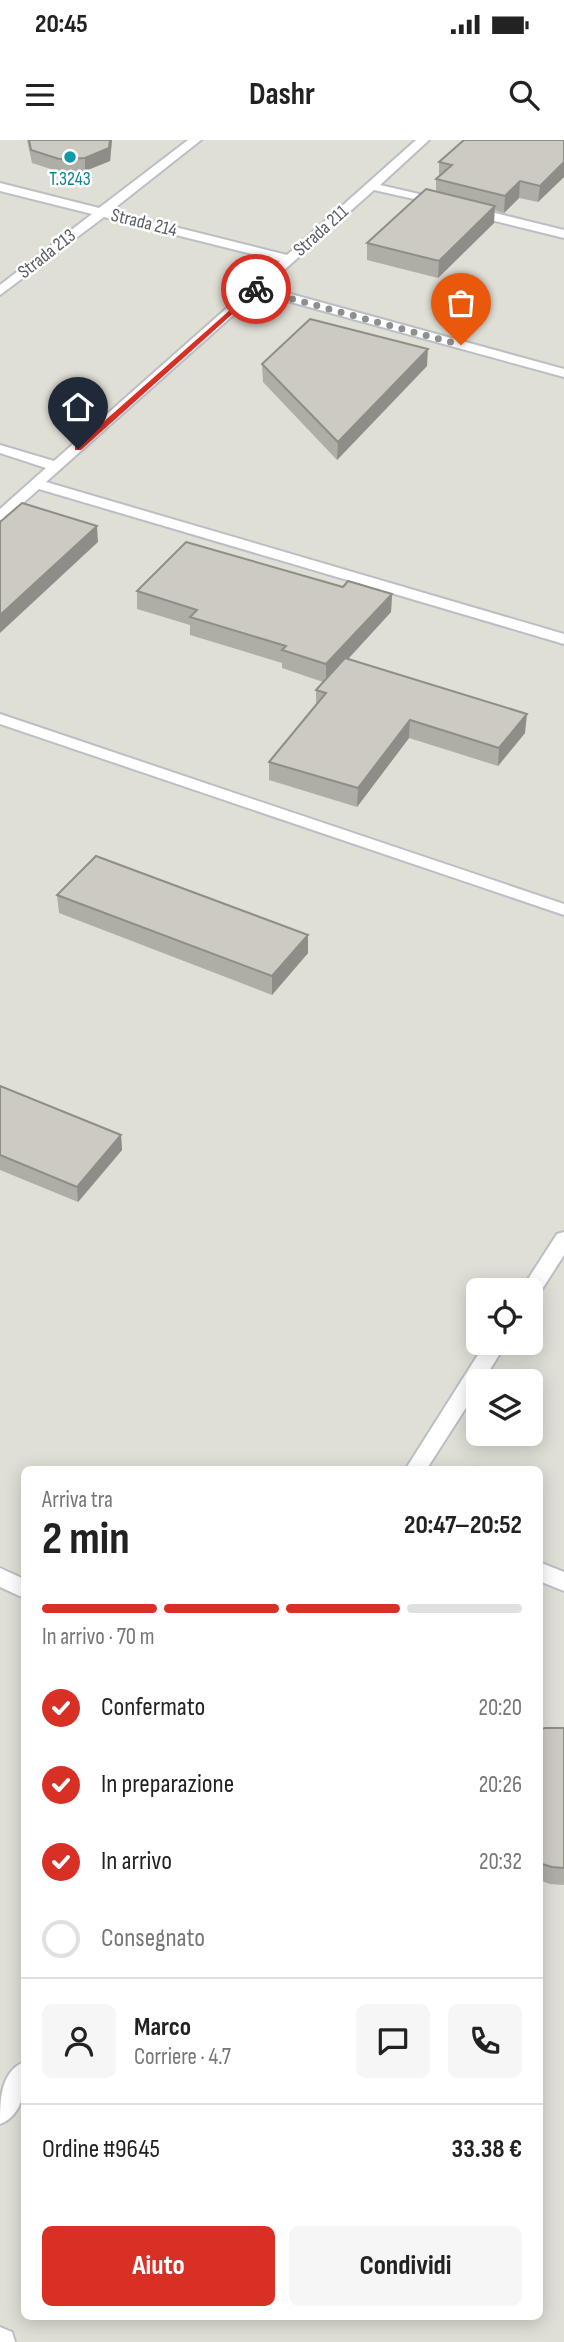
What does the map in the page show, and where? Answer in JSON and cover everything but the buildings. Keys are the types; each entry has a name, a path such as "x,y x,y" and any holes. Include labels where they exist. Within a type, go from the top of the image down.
{"lane":[{"name":"Strada 213","path":"0,291 195,140"},
{"name":"Strada 211","path":"0,516 423,140"},
{"path":"371,186 564,234"},
{"name":"Strada 214","path":"0,187 289,259"},
{"path":"256,289 564,373"},
{"path":"0,449 58,467"},
{"path":"38,484 564,639"},
{"path":"0,719 564,910"},
{"path":"539,1278 564,1239"},
{"path":"418,1466 489,1355"},
{"path":"543,1573 564,1582"},
{"path":"0,1577 21,1588"},
{"path":"0,2112 21,2079"}],"shaded area":[{"path":"0,140 564,140 564,2342 0,2342"}],"way so far":[{"path":"256,289 461,345"}],"place":[{"name":"T.3243","path":"70,157"}],"route":[{"path":"78,449 256,289"}]}
